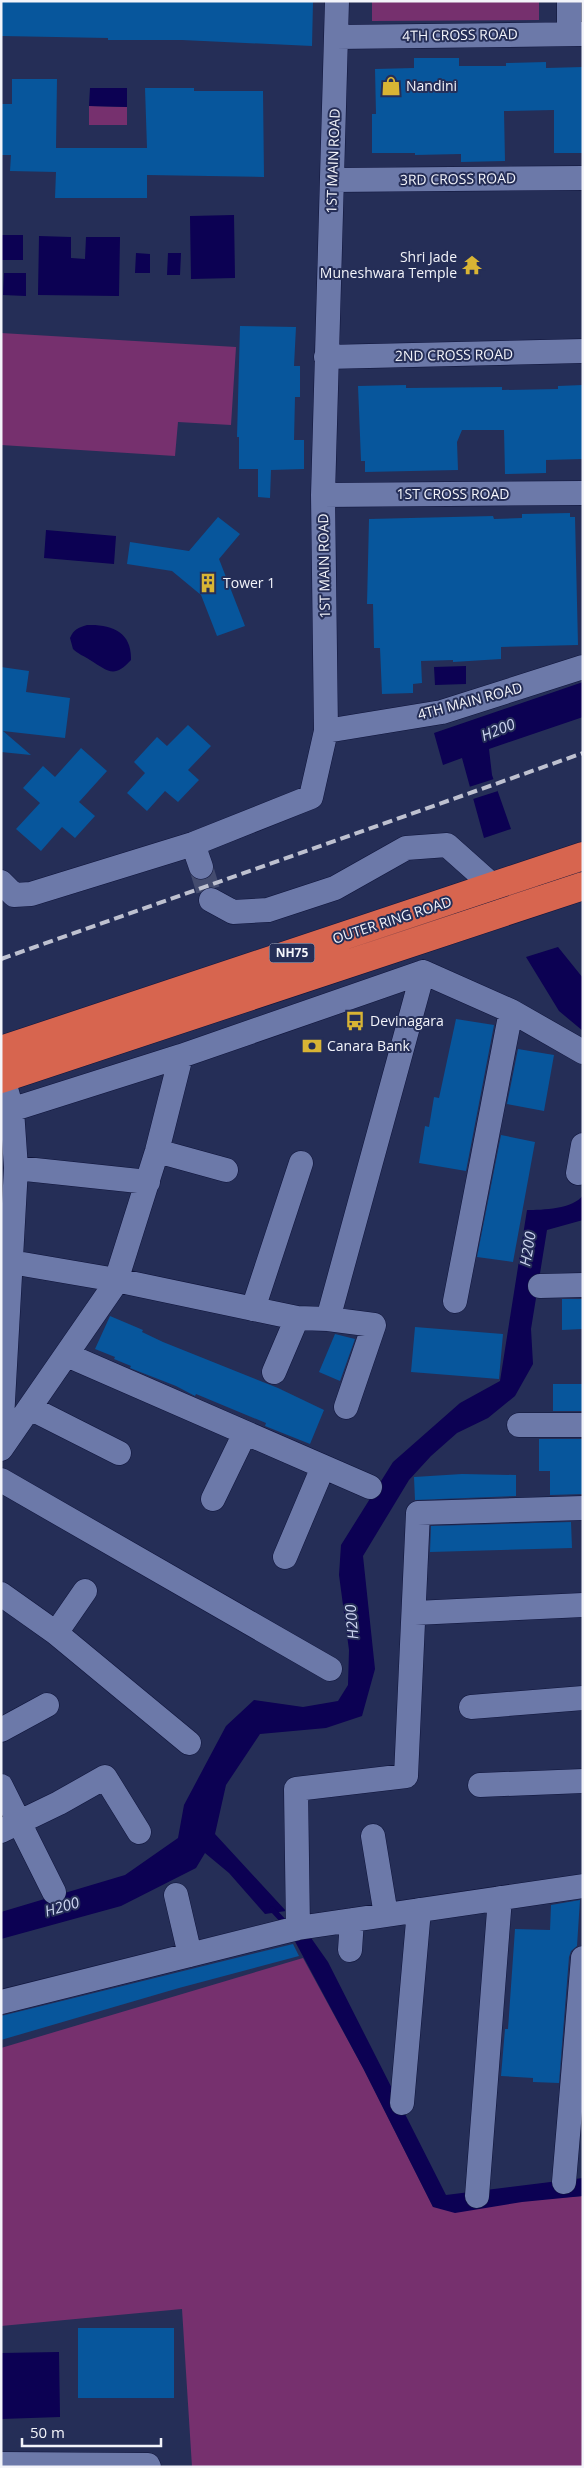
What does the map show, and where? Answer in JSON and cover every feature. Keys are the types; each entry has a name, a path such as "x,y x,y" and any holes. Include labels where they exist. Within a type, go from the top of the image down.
{"highway":[{"name":"OUTER RING ROAD","path":"1,1050 583,856"},
{"name":"OUTER RING ROAD","path":"2,1079 583,886"}],"street":[{"name":"1ST MAIN ROAD","path":"1,882 14,895 31,894 193,844 311,797 326,731 323,495 337,1"},
{"path":"569,1 576,34"},
{"name":"4TH CROSS ROAD","path":"336,37 576,34"},
{"name":"3RD CROSS ROAD","path":"333,180 583,178"},
{"name":"2ND CROSS ROAD","path":"326,357 583,352"},
{"name":"1ST CROSS ROAD","path":"323,495 583,494"},
{"name":"4TH MAIN ROAD","path":"326,731 442,712 583,667"},
{"path":"193,844 201,866"},
{"path":"211,900 233,912 268,910 335,888 406,848 447,845 493,886"},
{"path":"7,1111 181,1056 423,972 511,1011 583,1052"},
{"path":"328,1319 423,972"},
{"path":"455,1301 511,1011"},
{"path":"1,1449 67,1355 116,1280 157,1151 181,1056"},
{"path":"1,1437 16,1168 2,1079"},
{"path":"578,1174 583,1145"},
{"path":"157,1151 226,1170"},
{"path":"253,1309 301,1163"},
{"path":"16,1168 148,1182"},
{"path":"11,1262 116,1280 297,1318 328,1319 374,1325 346,1407"},
{"path":"540,1286 583,1285"},
{"path":"274,1372 297,1318"},
{"path":"67,1355 370,1486"},
{"path":"30,1408 119,1454"},
{"path":"519,1425 583,1425"},
{"path":"213,1499 245,1433"},
{"path":"285,1557 323,1467"},
{"path":"1,1480 330,1669"},
{"path":"298,1928 296,1789 406,1776 415,1613 418,1513 583,1508"},
{"path":"56,1633 85,1591"},
{"path":"1,1594 56,1633 189,1743"},
{"path":"415,1613 583,1605"},
{"path":"471,1707 583,1698"},
{"path":"1,1730 47,1705"},
{"path":"10,1826 59,1804 104,1777 139,1832"},
{"path":"480,1785 583,1781"},
{"path":"1,1786 10,1826 54,1892"},
{"path":"373,1836 386,1915"},
{"path":"1,2002 298,1928 583,1886"},
{"path":"176,1895 190,1955"},
{"path":"477,2196 500,1898"},
{"path":"402,2103 419,1910"},
{"path":"350,1950 352,1920"},
{"path":"564,2182 583,1958"},
{"path":"1,2464 148,2464 148,2467"}],"shaded area":[{"path":"372,1 539,1 539,20 372,21"},
{"path":"89,106 127,107 127,125 89,125"},
{"path":"1,333 236,347 231,425 178,422 175,456 1,445"},
{"path":"303,1958 363,2068 433,2207 583,2196 583,2467 192,2467 182,2309 1,2326 1,2048"}],"water":[{"path":"90,88 127,88 127,107 89,106"},
{"path":"234,215 235,278 191,279 190,216"},
{"path":"1,235 23,235 23,260 1,260"},
{"path":"39,236 71,237 71,258 85,259 86,237 120,237 119,296 38,295"},
{"path":"136,253 150,254 150,273 135,273"},
{"path":"168,253 181,253 180,275 167,275"},
{"path":"4,273 26,273 26,296 3,295"},
{"path":"46,530 116,536 114,564 44,558"},
{"path":"87,625 105,626 119,632 128,643 131,660 120,670 111,671 106,670 75,651 70,638 77,629"},
{"path":"466,666 466,684 435,685 434,667"},
{"name":"H200","path":"583,682 583,717 489,749 492,775 511,829 484,838 462,758 443,765 434,733"},
{"path":"558,947 583,978 583,1031 559,1011 526,957"},
{"name":"H200","path":"583,1195 583,1220 547,1230 531,1329 533,1364 515,1396 488,1418 457,1433 431,1456 409,1480 363,1556 375,1669 362,1716 326,1728 260,1734 226,1785 215,1834 286,1911 265,1914 229,1873 205,1853 196,1868 121,1906 1,1939 1,1912 125,1875 178,1838 184,1805 226,1726 254,1700 303,1707 338,1701 348,1685 349,1650 339,1575 341,1545 393,1462 460,1403 500,1381 527,1210 565,1206 579,1200"},
{"path":"291,1934 309,1935 328,1962 446,2195 583,2178 583,2196 522,2202 455,2213 433,2207 363,2068"},
{"path":"59,2352 60,2417 1,2419 1,2353"}],"pier":[{"path":"494,779 498,791 473,799 469,787"}],"building":[{"path":"1,1 313,2 312,46 182,40 108,40 108,38 2,36"},
{"path":"414,58 459,58 459,66 506,66 506,63 546,62 546,68 583,67 583,153 554,153 554,110 504,111 505,161 461,162 461,154 415,155 415,153 372,153 372,114 376,114 375,69 414,68"},
{"path":"12,79 57,79 56,148 147,148 145,88 194,88 194,91 263,91 264,177 147,175 147,198 55,198 56,172 10,171 11,155 1,155 1,104 12,104"},
{"path":"240,326 296,327 294,366 300,366 300,397 295,397 294,440 304,440 304,469 271,470 270,498 258,497 258,469 239,469 239,437 237,437"},
{"path":"406,385 406,388 502,387 502,390 558,389 558,386 583,385 583,459 546,460 546,473 505,474 504,430 462,430 457,442 458,470 365,472 365,461 361,461 358,386"},
{"path":"570,513 570,517 575,517 578,645 501,647 501,659 453,662 453,660 421,661 422,683 413,684 413,693 382,694 380,648 374,648 373,604 367,604 369,519 493,516 494,519 522,518 522,514"},
{"name":"Tower 1","path":"218,517 240,534 219,559 245,626 217,636 201,595 172,571 127,564 130,542 189,551"},
{"path":"1,667 29,671 26,692 70,698 65,738 3,731 31,755 1,752"},
{"path":"188,725 211,746 188,770 199,780 178,802 165,791 147,811 127,793 145,773 134,762 157,737 167,746"},
{"path":"81,748 107,771 79,802 95,816 75,838 62,827 41,851 16,829 40,803 23,788 43,766 55,777"},
{"path":"456,1019 494,1025 466,1171 419,1163 425,1126 429,1127 434,1097 439,1098"},
{"path":"518,1049 554,1055 544,1111 507,1104"},
{"path":"501,1135 535,1142 513,1262 477,1257"},
{"path":"562,1299 582,1299 582,1329 562,1330"},
{"path":"110,1316 143,1330 142,1332 163,1342 278,1388 324,1410 310,1444 265,1426 266,1423 196,1394 195,1396 176,1386 130,1368 131,1366 114,1359 115,1357 95,1349"},
{"path":"415,1327 503,1334 499,1379 411,1372"},
{"path":"335,1334 355,1339 340,1381 319,1372"},
{"path":"553,1384 583,1384 583,1411 553,1411"},
{"path":"539,1439 583,1439 583,1494 550,1495 550,1471 539,1471"},
{"path":"462,1474 516,1475 516,1496 415,1500 414,1477"},
{"path":"571,1522 572,1548 430,1552 431,1526"},
{"path":"580,1900 577,1946 571,1951 569,1957 559,2083 533,2082 533,2078 501,2076 505,2029 508,2029 515,1929 550,1930 551,1905"},
{"path":"293,1944 299,1956 179,1988 1,2040 1,2016"},
{"path":"78,2328 174,2328 174,2398 78,2398"}],"waterway":[{"path":"272,1909 286,1924"}],"tunnel":[{"path":"201,867 211,900"}],"railway":[{"path":"1,959 583,753"}],"place":[{"name":"Nandini","path":"391,86"},
{"name":"Shri Jade Muneshwara Temple","path":"472,265"},
{"name":"Tower 1","path":"208,583"},
{"name":"Devinagara","path":"355,1021"},
{"name":"Canara Bank","path":"312,1046"}]}
